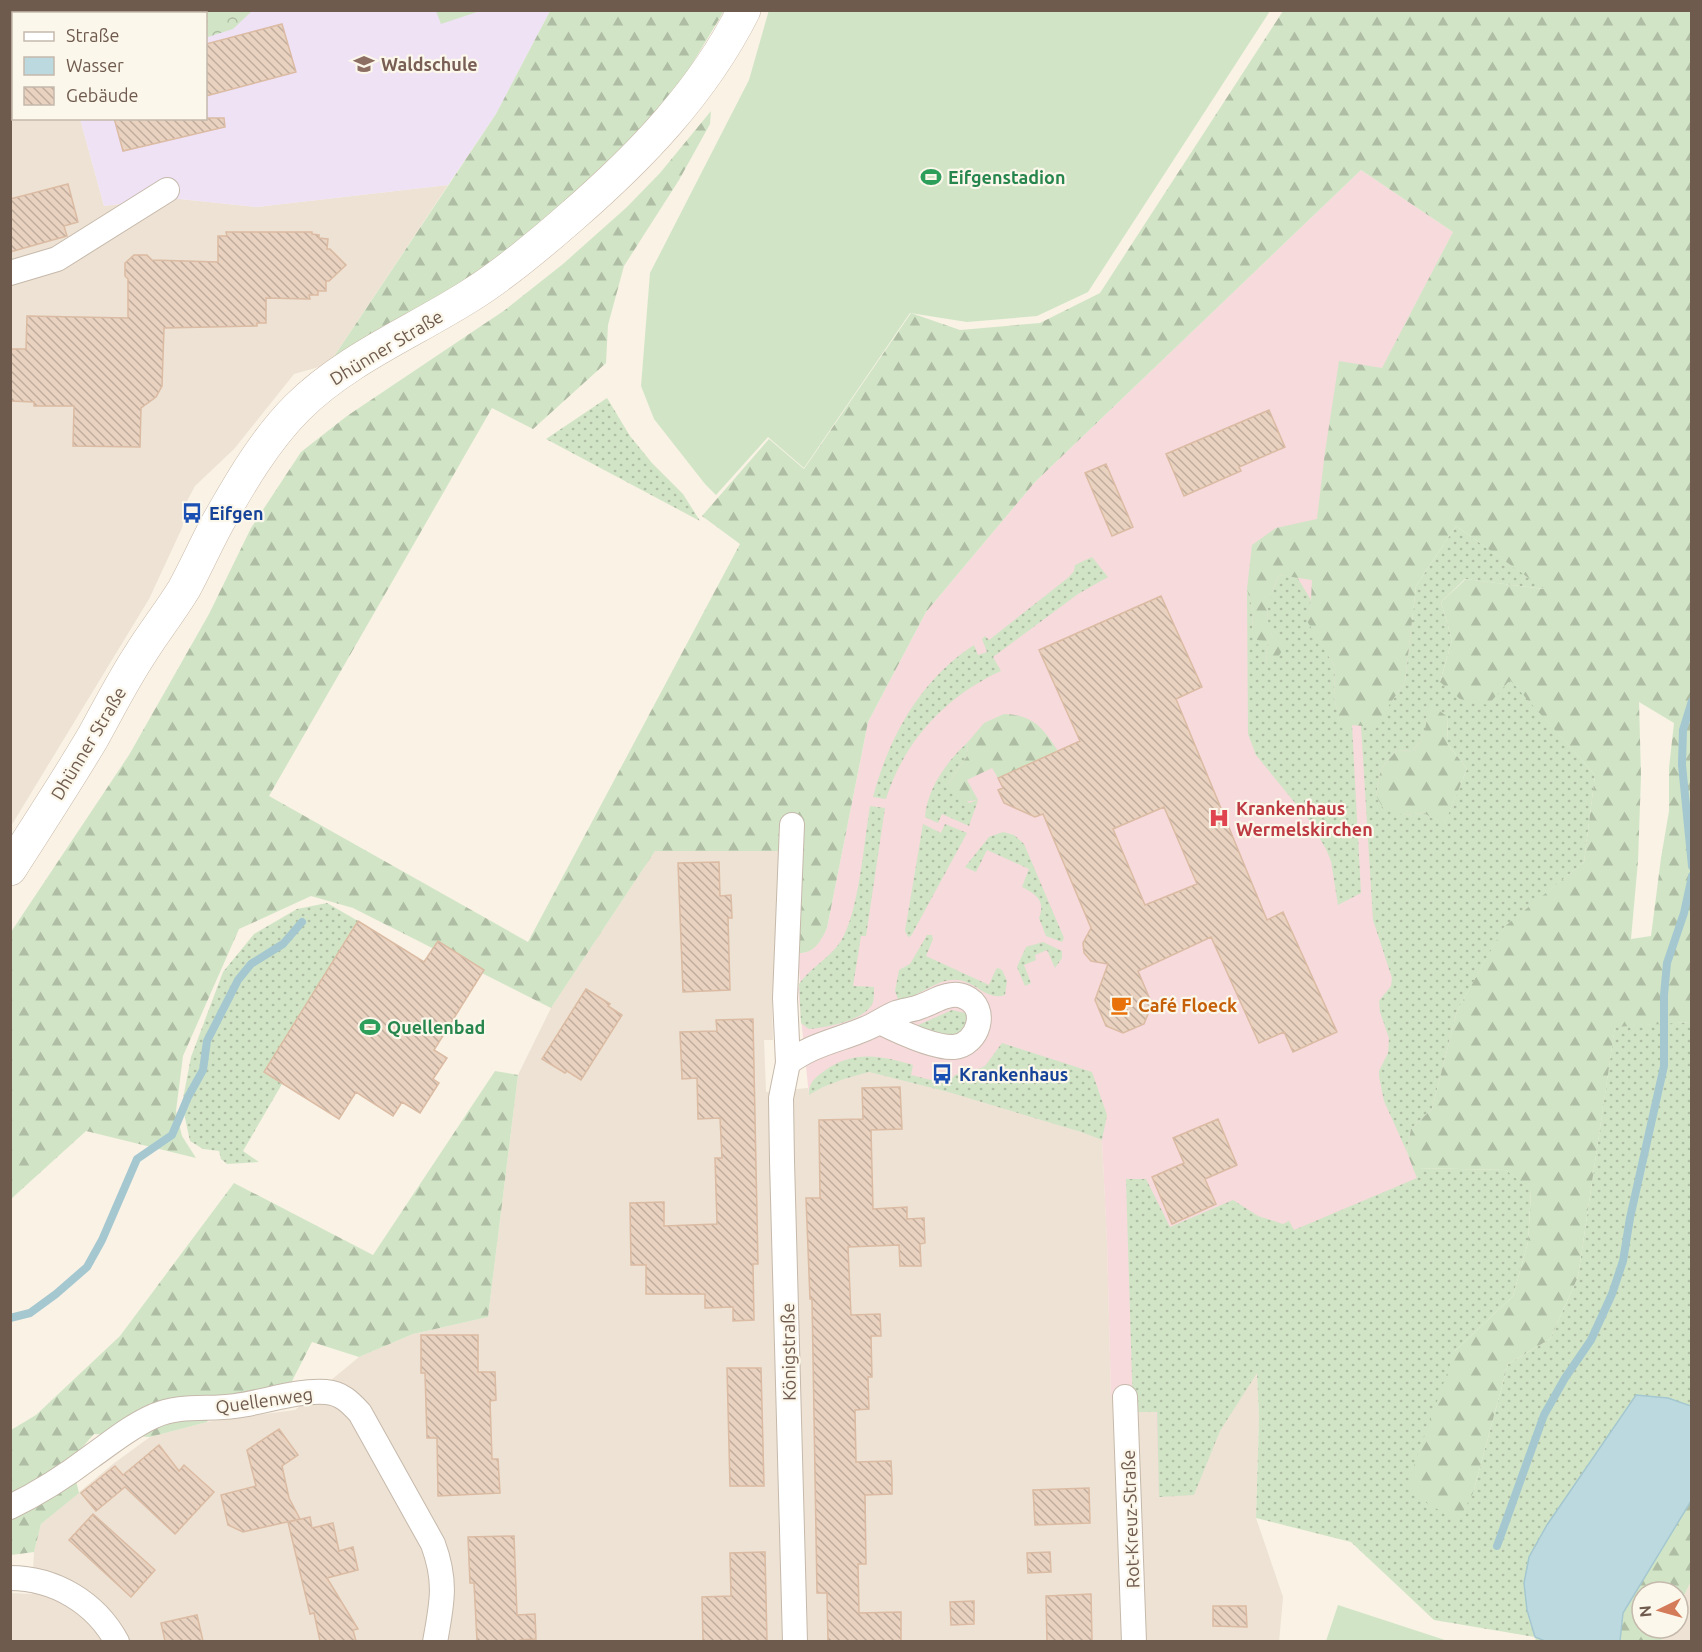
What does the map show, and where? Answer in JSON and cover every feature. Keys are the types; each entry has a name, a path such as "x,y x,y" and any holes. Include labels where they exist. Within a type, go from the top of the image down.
{"main road":[{"name":"Dhünner Straße","path":"10,869 92,739 137,658 184,589 218,522 239,487 294,411 311,394 338,374 474,293 550,236 603,189 649,143 694,92 714,64 744,10"}],"street":[{"path":"10,273 57,259 167,190"},
{"name":"Königstraße","path":"792,825 785,998 788,1063 781,1098 795,1641"},
{"path":"788,1063 808,1050 880,1022"},
{"name":"Quellenweg","path":"10,1507 26,1500 126,1431 168,1410 234,1407 305,1392 327,1392 340,1395 360,1413 433,1544 441,1565 443,1582 435,1641"},
{"name":"Rot-Kreuz-Straße","path":"1125,1397 1134,1641"},
{"path":"10,1578 23,1578 50,1584 76,1597 100,1617 117,1641"}],"shaded area":[{"path":"51,10 52,12 12,12 12,120 80,120 104,206 170,198 257,207 448,185 329,364 294,374 234,449 195,486 187,501 182,528 149,599 11,826 11,11"},
{"name":"Waldschule","path":"550,11 496,114 448,185 257,207 170,198 104,206 80,120 207,120 207,12 51,12"},
{"name":"Krankenhaus Wermelskirchen","path":"1361,170 1453,232 1382,369 1457,1011 1432,1109 1407,1152 1418,1178 1257,1372 1220,1431 1194,1495 1159,1497 1156,1412 1133,1412 1132,1397 1111,1397 1102,1140 948,1092 869,1072 823,1087 809,1095 798,989 800,982 798,953 804,953 819,942 827,928 868,722 926,612 1035,482"},
{"path":"655,851 786,851 779,950 772,999 773,1040 764,1040 766,1092 808,1088 809,1095 823,1087 869,1072 948,1092 1102,1140 1111,1397 1133,1397 1133,1412 1157,1411 1194,1495 1220,1431 1257,1372 1259,1418 1256,1518 1283,1597 1279,1642 11,1642 10,1593 32,1594 34,1552 41,1524 113,1464 150,1437 207,1422 295,1410 359,1357 413,1334 488,1317 518,1075 551,1008"},
{"path":"1691,1581 1691,1641 1661,1642 1662,1640 1690,1640"}],"green space":[{"path":"187,10 252,11 233,29 208,37 207,12 187,12"},
{"path":"436,10 480,11 441,24"},
{"name":"Eifgenstadion","path":"769,10 1270,11 1088,292 1037,316 967,322 910,313 804,468 768,437 716,495 654,419 641,386 650,273 749,80"},
{"path":"550,11 724,11 686,74 652,117 579,192 482,270 329,364 496,114"},
{"path":"1283,11 1691,11 1691,1022 1615,1027 1578,1277 1550,1339 1508,1364 1473,1493 1458,1521 1425,1502 1408,1482 1455,1351 1513,1296 1528,1242 1531,1191 1506,1170 1413,1168 1407,1152 1411,1129 1432,1109 1457,1011 1504,927 1584,862 1595,775 1510,680 1488,705 1460,699 1440,682 1452,640 1441,602 1466,579 1544,589 1456,526 1416,586 1405,682 1374,727 1340,724 1334,697 1335,667 1307,621 1312,580 1279,575 1268,606 1268,621 1273,637 1280,637 1285,641 1283,649 1274,660 1267,662 1269,642 1257,640 1252,627 1253,611 1247,589 1252,545 1276,528 1317,519 1339,361 1382,368 1453,232 1361,170 1035,482 926,612 868,722 827,928 813,949 798,953 786,851 655,851 551,1008 353,908 311,896 239,929 183,1056 176,1111 182,1136 196,1158 86,1131 11,1199 11,932 129,755 209,614 251,528 301,452 347,416 505,310 563,264 627,207 660,173 711,111 710,124 679,180 624,266 608,325 606,363 533,429 492,408 269,796 528,942 740,544 702,516 769,439 804,469 911,313 960,330 1040,323 1100,293","holes":["1639,702 1674,723 1669,768 1669,811 1651,936 1631,939 1638,861 1641,776"]},
{"path":"607,398 630,436 652,463 683,494 700,521 546,439"},
{"path":"1456,526 1545,589 1465,579 1441,602 1452,640 1440,682 1510,679 1595,775 1584,862 1504,928 1457,1011 1432,1109 1411,1129 1407,1152 1384,1101 1379,1076 1379,1071 1388,1053 1389,1038 1380,1012 1379,1001 1391,986 1392,978 1373,920 1361,726 1374,726 1405,682 1416,586","holes":["1427,703 1448,717 1447,743 1467,769 1444,824 1424,813 1404,815 1376,795 1381,769 1397,750 1413,751 1422,739 1426,728"]},
{"path":"1092,557 1108,577 1078,594 993,657 1001,671 962,693 945,707 916,740 904,758 886,799 873,797 898,732 909,712 938,675 974,645 978,655 987,652 982,639 985,636 989,640 1069,577 1075,565"},
{"path":"1279,575 1297,577 1311,600 1308,621 1335,667 1334,697 1340,723 1352,725 1361,893 1338,905 1331,861 1326,849 1309,820 1256,755 1248,734 1247,589 1253,611 1252,627 1269,642 1267,662 1273,637 1268,627 1268,602"},
{"path":"1427,702 1448,717 1447,743 1467,769 1444,825 1424,813 1404,815 1383,808 1376,795 1381,769 1397,750 1413,751 1424,734"},
{"path":"1004,714 1023,717 1036,724 1058,751 998,778 992,768 967,780 978,800 961,802 952,794 948,784 968,755 967,743 984,723"},
{"path":"967,743 968,755 948,784 969,803 978,800 969,826 942,814 938,823 925,817 930,796 945,767"},
{"path":"870,806 885,808 866,936 861,936 853,986 874,987 873,1002 863,1014 845,1022 809,1029 801,1023 799,984 836,947 847,928 857,895"},
{"path":"923,824 941,833 945,824 967,833 911,936 908,937 905,931"},
{"path":"1003,832 1014,835 1024,844 1064,938 1062,942 1046,936 1039,918 1040,903 1032,892 1022,887 1029,869 987,850 976,872 965,867 989,837"},
{"path":"327,903 358,921 264,1072 282,1084 243,1151 259,1162 227,1164 221,1159 219,1151 203,1149 190,1141 182,1104 191,1057 223,972 254,934 297,909"},
{"path":"927,935 932,935 933,939 926,956 989,985 996,969 1002,970 1007,981 1005,995 993,995 964,981 950,980 936,984 908,998 898,999 895,991 899,970 910,964"},
{"path":"1043,942 1062,951 1062,958 1055,968 1047,950 1035,955 1036,960 1024,965 1031,983 1025,986 1017,967 1026,947"},
{"path":"952,1010 965,1013 969,1020 961,1036 937,1034 916,1026"},
{"path":"1691,1022 1691,1501 1643,1580 1630,1580 1630,1601 1623,1613 1620,1641 1536,1641 1535,1637 1434,1620 1351,1542 1256,1518 1259,1418 1257,1373 1220,1431 1194,1495 1159,1497 1157,1412 1133,1412 1126,1179 1146,1179 1170,1227 1233,1200 1258,1216 1283,1224 1289,1221 1294,1230 1417,1178 1413,1168 1506,1170 1531,1190 1528,1242 1513,1296 1455,1351 1473,1493 1508,1364 1550,1339 1578,1277 1615,1026"},
{"path":"1002,1043 1092,1072 1107,1115 1102,1140 948,1092 869,1072 823,1087 809,1095 812,1082 823,1072 845,1060 866,1056 913,1065 911,1075 947,1084 955,1075 972,1072 985,1066"},
{"path":"495,1071 518,1075 488,1317 413,1334 359,1357 312,1342 289,1387 214,1403 207,1422 150,1437 94,1434 71,1460 79,1493 41,1524 34,1552 11,1555 11,1430 36,1415 120,1336 234,1183 373,1255"},
{"path":"1691,1501 1690,1583 1690,1580 1643,1580"},
{"path":"1630,1601 1630,1640 1661,1641 1620,1642 1623,1613"},
{"path":"1338,1605 1448,1641 1326,1641"}],"water":[{"path":"1636,1395 1668,1398 1691,1406 1691,1501 1643,1580 1630,1580 1630,1601 1623,1613 1620,1641 1545,1641 1535,1637 1527,1610 1524,1583 1529,1557 1547,1525"}],"building":[{"path":"282,24 296,72 207,96 207,44"},
{"path":"224,118 225,127 123,151 115,120"},
{"path":"68,184 78,222 64,226 67,236 10,252 10,199"},
{"path":"226,232 312,232 312,234 319,235 319,238 328,239 327,249 330,249 346,265 329,281 326,281 326,291 318,291 318,295 309,295 310,299 266,298 266,323 257,323 257,326 164,328 162,386 156,397 141,408 140,447 73,446 74,406 34,406 34,402 10,401 10,349 26,349 27,316 128,318 128,279 125,276 125,263 134,255 147,255 152,260 218,262 218,236 227,236"},
{"path":"1269,410 1285,447 1239,467 1241,471 1184,496 1166,454"},
{"path":"1106,464 1133,527 1112,536 1085,473"},
{"path":"1161,596 1202,687 1176,699 1267,920 1283,912 1337,1032 1293,1052 1284,1032 1259,1043 1211,937 1138,971 1152,1004 1144,1024 1123,1033 1106,1026 1095,1000 1108,964 1091,961 1084,953 1083,943 1091,928 1043,814 1035,817 1004,803 998,790 1003,788 998,778 1080,741 1039,650","holes":["1164,807 1197,884 1145,905 1113,829"]},
{"path":"719,862 720,896 731,895 732,918 728,918 730,990 683,992 678,863"},
{"name":"Quellenbad","path":"358,921 424,962 438,941 484,970 434,1050 447,1058 433,1079 439,1083 420,1113 402,1102 393,1116 356,1092 339,1119 264,1072"},
{"path":"586,989 610,1004 608,1006 622,1015 581,1080 542,1059"},
{"path":"753,1019 758,1264 753,1264 754,1320 733,1321 733,1307 705,1308 705,1294 646,1294 646,1265 631,1265 630,1203 664,1202 664,1226 717,1224 715,1158 722,1158 720,1118 698,1119 697,1078 682,1079 680,1032 717,1031 716,1020"},
{"path":"900,1087 902,1129 871,1130 873,1209 907,1207 907,1219 924,1218 925,1243 920,1244 921,1266 900,1266 899,1245 848,1247 851,1315 880,1314 881,1336 871,1336 872,1377 868,1377 869,1409 855,1410 856,1462 891,1461 892,1479 892,1494 865,1495 866,1564 858,1564 859,1613 901,1612 901,1641 828,1641 827,1593 817,1593 812,1299 810,1299 806,1198 820,1198 819,1120 863,1119 862,1088"},
{"path":"1218,1119 1237,1165 1205,1179 1216,1204 1172,1224 1152,1177 1184,1163 1173,1138"},
{"path":"421,1335 478,1335 478,1372 495,1372 496,1400 490,1401 492,1459 498,1459 500,1493 438,1496 437,1438 427,1438 425,1373 421,1373"},
{"path":"727,1368 761,1368 764,1486 730,1486"},
{"path":"279,1429 298,1455 282,1466 289,1498 300,1519 243,1532 228,1525 221,1495 256,1486 247,1450"},
{"path":"159,1445 179,1471 184,1465 214,1492 175,1534 125,1487 96,1511 81,1493 115,1466 123,1475"},
{"path":"1089,1488 1090,1523 1035,1525 1033,1490"},
{"path":"93,1514 155,1570 131,1597 69,1540"},
{"path":"310,1517 312,1528 333,1523 339,1551 353,1547 358,1570 327,1578 358,1629 353,1630 356,1641 320,1641 314,1613 310,1614 288,1522"},
{"path":"514,1536 517,1615 535,1614 536,1639 477,1641 474,1583 470,1583 468,1537"},
{"path":"765,1552 767,1641 703,1641 702,1597 731,1596 730,1553"},
{"path":"1050,1552 1051,1572 1028,1573 1027,1553"},
{"path":"1091,1594 1092,1641 1047,1641 1046,1596"},
{"path":"974,1601 974,1624 951,1625 950,1602"},
{"path":"1213,1606 1246,1606 1247,1627 1213,1626"},
{"path":"197,1615 203,1641 165,1641 161,1623"}],"waterway":[{"path":"1692,701 1683,730 1682,765 1692,866"},
{"path":"1497,1546 1544,1415 1565,1378 1591,1340 1612,1294 1623,1261 1630,1218 1664,1066 1664,995 1667,963 1684,913 1692,876"},
{"path":"10,1318 30,1313 87,1267 102,1240 137,1159 172,1135 188,1097 203,1070 207,1041 238,980 251,964 283,944 302,922"}],"place":[{"name":"Waldschule","path":"364,64"},
{"name":"Eifgenstadion","path":"931,177"},
{"name":"Eifgen","path":"192,513"},
{"name":"Krankenhaus Wermelskirchen","path":"1219,818"},
{"name":"Café Floeck","path":"1121,1005"},
{"name":"Quellenbad","path":"370,1027"},
{"name":"Krankenhaus","path":"942,1074"}]}
